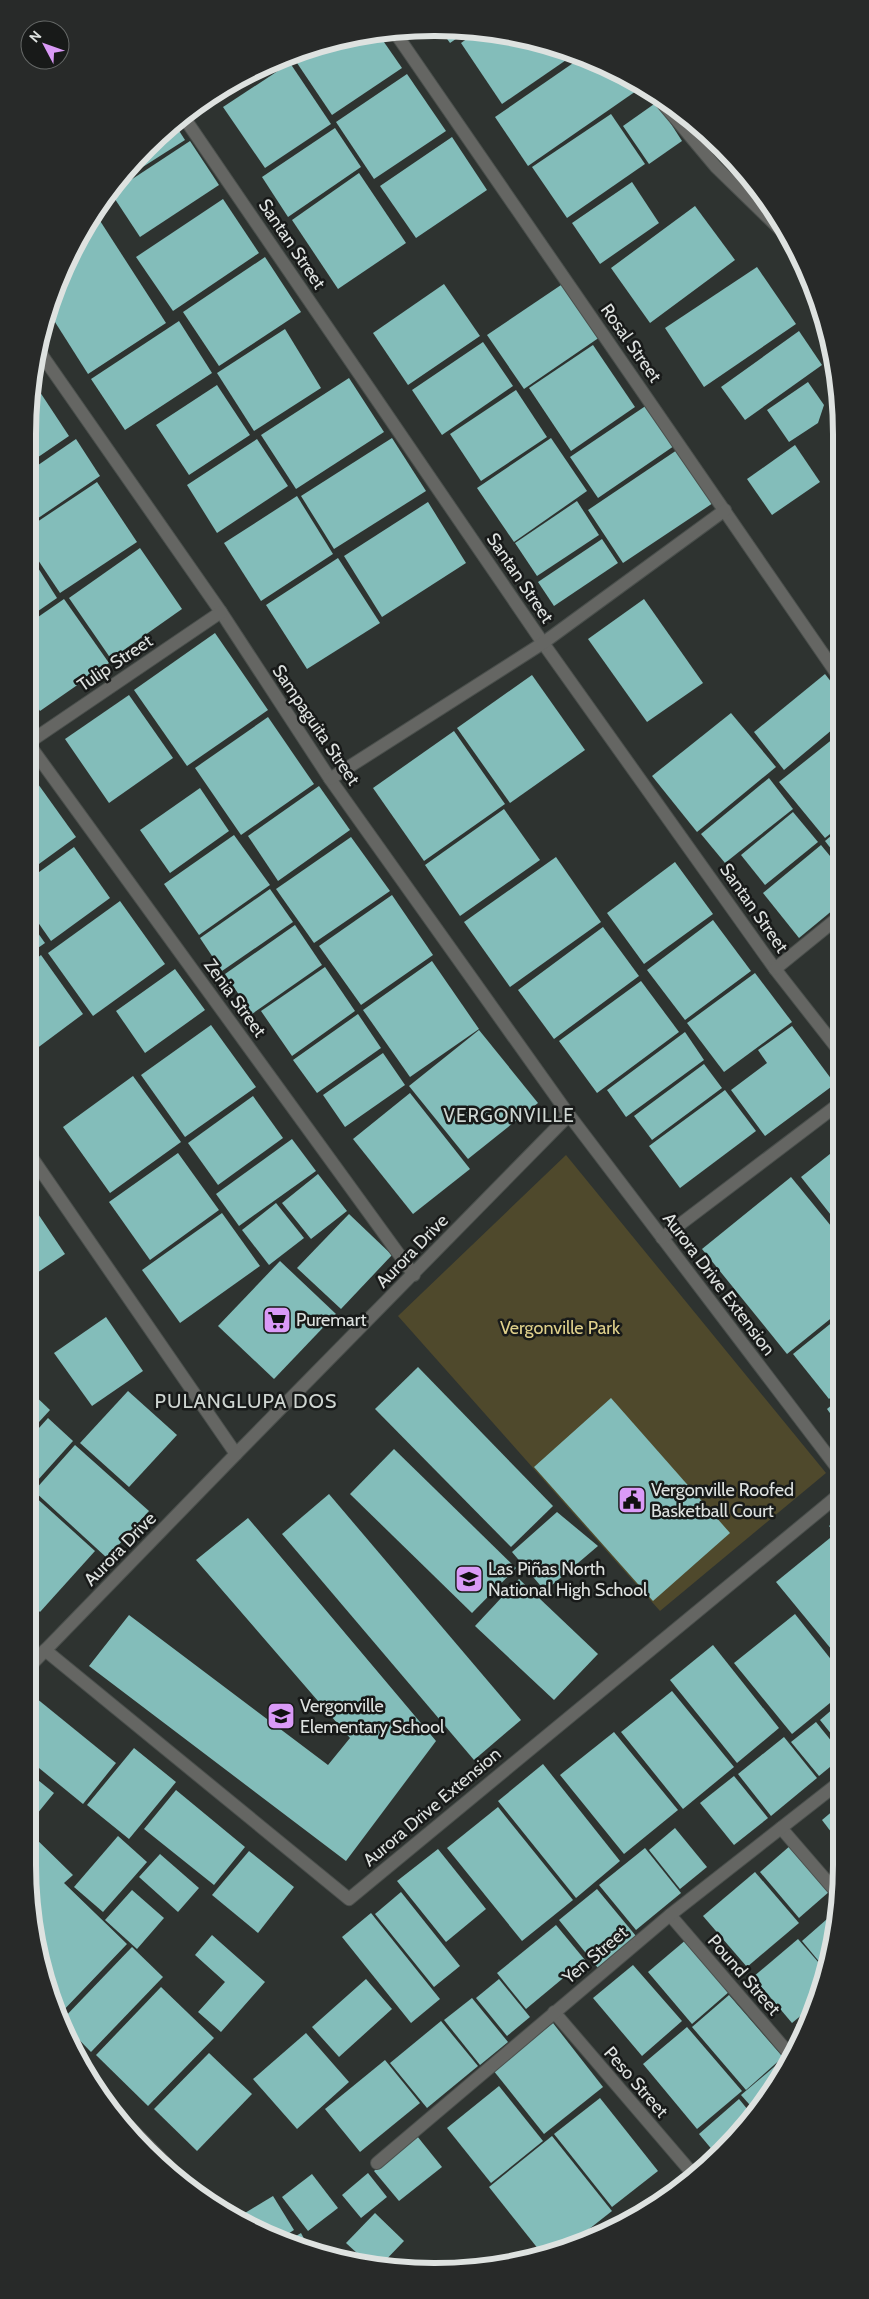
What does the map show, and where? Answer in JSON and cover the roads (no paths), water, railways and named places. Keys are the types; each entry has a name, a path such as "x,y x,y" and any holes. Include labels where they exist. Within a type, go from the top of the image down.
{"street":[{"name":"Rosal Street","path":"400,38 833,668"},
{"path":"674,116 716,167 770,219"},
{"name":"Santan Street","path":"188,123 543,643 775,969 833,1043"},
{"name":"Sampaguita Street","path":"44,357 221,612 330,779 569,1115"},
{"path":"330,779 543,643 725,510"},
{"name":"Tulip Street","path":"36,738 221,612"},
{"name":"Zenia Street","path":"36,754 414,1275"},
{"path":"775,969 833,922"},
{"path":"662,1238 833,1108"},
{"name":"Aurora Drive","path":"36,1660 569,1115"},
{"name":"Aurora Drive Extension","path":"569,1115 833,1462"},
{"path":"36,1164 236,1454"},
{"name":"Aurora Drive Extension","path":"45,1650 349,1899 833,1500"},
{"name":"Yen Street","path":"377,2163 670,1915 833,1787"},
{"path":"781,1828 832,1887"},
{"name":"Pound Street","path":"670,1915 787,2051"},
{"name":"Peso Street","path":"554,2012 689,2170"}],"place":[{"name":"Puremart","path":"277,1320"},
{"name":"Vergonville Roofed Basketball Court","path":"632,1500"},
{"name":"Las Piñas North National High School","path":"469,1579"},
{"name":"Vergonville Elementary School","path":"281,1716"}],"district":[{"name":"VERGONVILLE","path":"509,1115"},
{"name":"PULANGLUPA DOS","path":"246,1401"}],"park label":[{"name":"Vergonville Park","path":"560,1328"}]}
